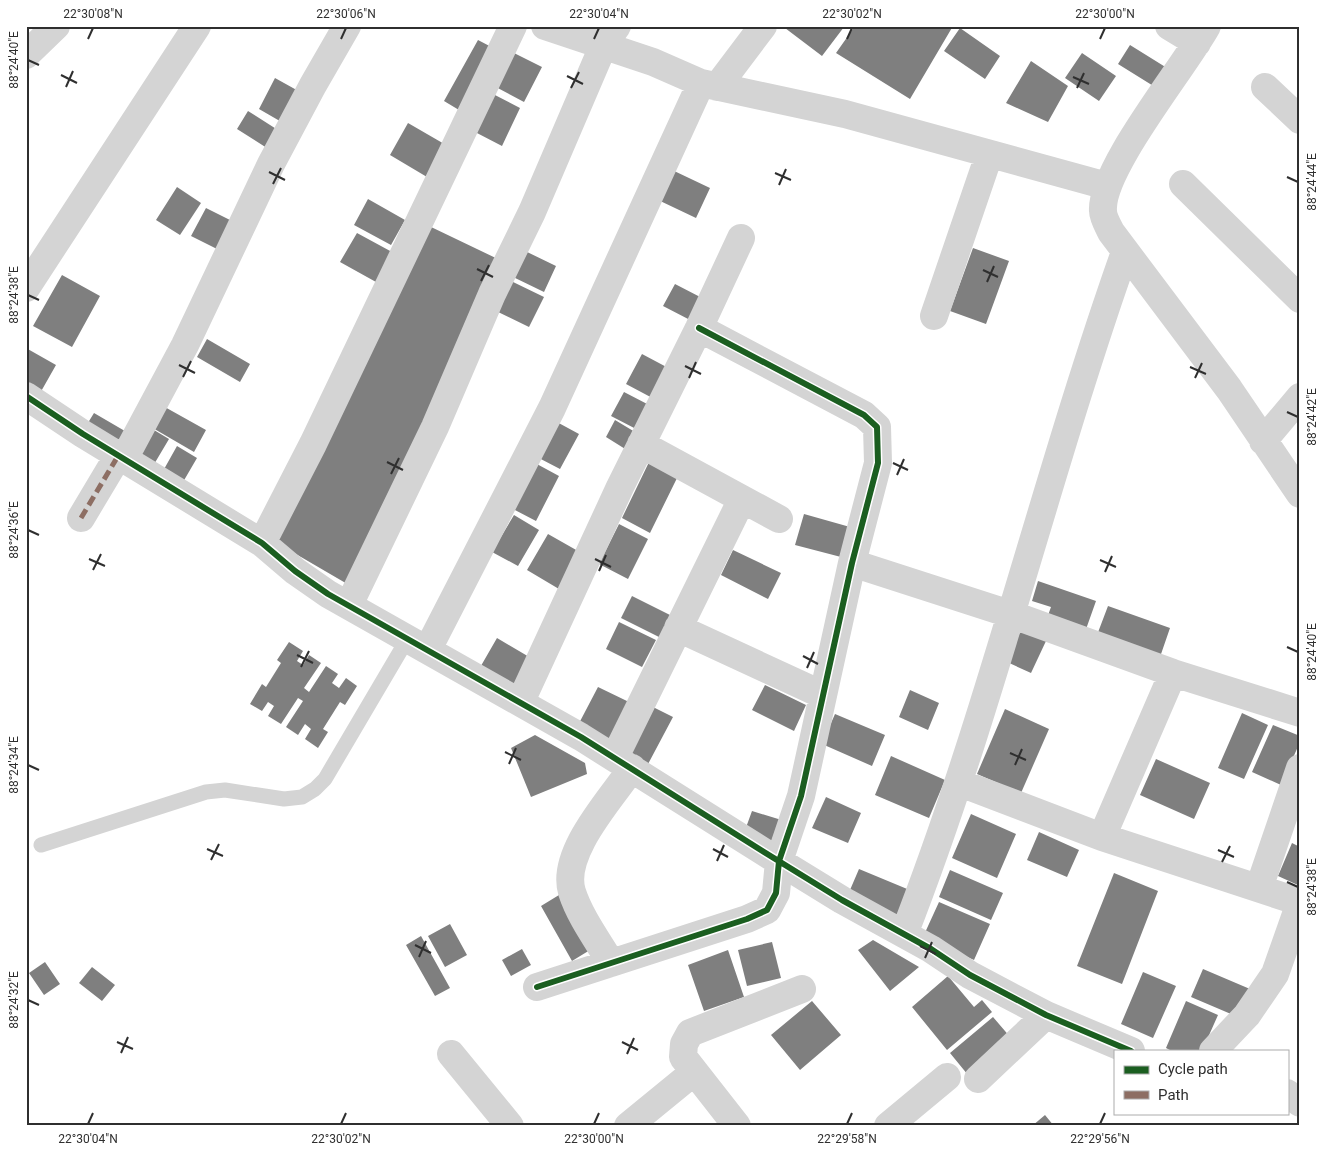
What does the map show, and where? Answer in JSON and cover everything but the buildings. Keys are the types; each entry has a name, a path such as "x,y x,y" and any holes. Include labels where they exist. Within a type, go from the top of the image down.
{"street":[{"path":"26,55 56,26"},
{"path":"26,288 197,26"},
{"path":"81,518 121,457 185,345 271,164 347,26"},
{"path":"262,543 313,444 513,26"},
{"path":"545,26 610,35 653,62 709,85 845,114 988,155 1107,186"},
{"path":"418,644 552,408 709,85 763,26"},
{"path":"1169,26 1202,35 1128,146 1107,186 1103,211 1110,232 1183,326 1300,494"},
{"path":"349,605 435,427 492,294 532,212 610,35"},
{"path":"1265,87 1300,120"},
{"path":"934,316 988,155"},
{"path":"1183,184 1300,299"},
{"path":"521,701 641,444 699,328 741,238"},
{"path":"904,934 960,783 1010,614 1125,252"},
{"path":"537,987 747,919 767,910 776,893 779,861 801,796 852,563 878,464 877,427 864,415 699,328"},
{"path":"26,396 121,457 262,543 295,571 328,594 521,701 779,861 970,975 1046,1015 1129,1050"},
{"path":"1264,441 1300,397"},
{"path":"641,444 779,519"},
{"path":"611,963 572,892 570,876 574,856 623,763 678,628 742,498"},
{"path":"852,563 1010,614 1173,673 1300,713"},
{"path":"678,628 823,695"},
{"path":"1102,837 1173,673"},
{"path":"1258,888 1300,768"},
{"path":"960,783 1102,837 1300,902 1275,974 1247,1015 1214,1050"},
{"path":"737,1126 683,1057 684,1044 690,1033 802,989"},
{"path":"978,1079 1046,1015"},
{"path":"451,1054 510,1126"},
{"path":"628,1126 694,1072"},
{"path":"888,1126 947,1076"},
{"path":"1288,1094 1300,1103"}],"lane":[{"path":"42,845 206,792 225,790 284,799 302,797 315,789 325,779 418,644"}],"marked path":[{"path":"81,518 118,456"}],"cycle path":[{"path":"537,987 747,919 767,910 776,893 779,861 801,796 852,563 878,463 877,427 864,415 699,328"},
{"path":"26,396 83,434 262,543 295,571 328,594 581,737 842,900 931,949 970,975 1046,1015 1129,1050"}]}
